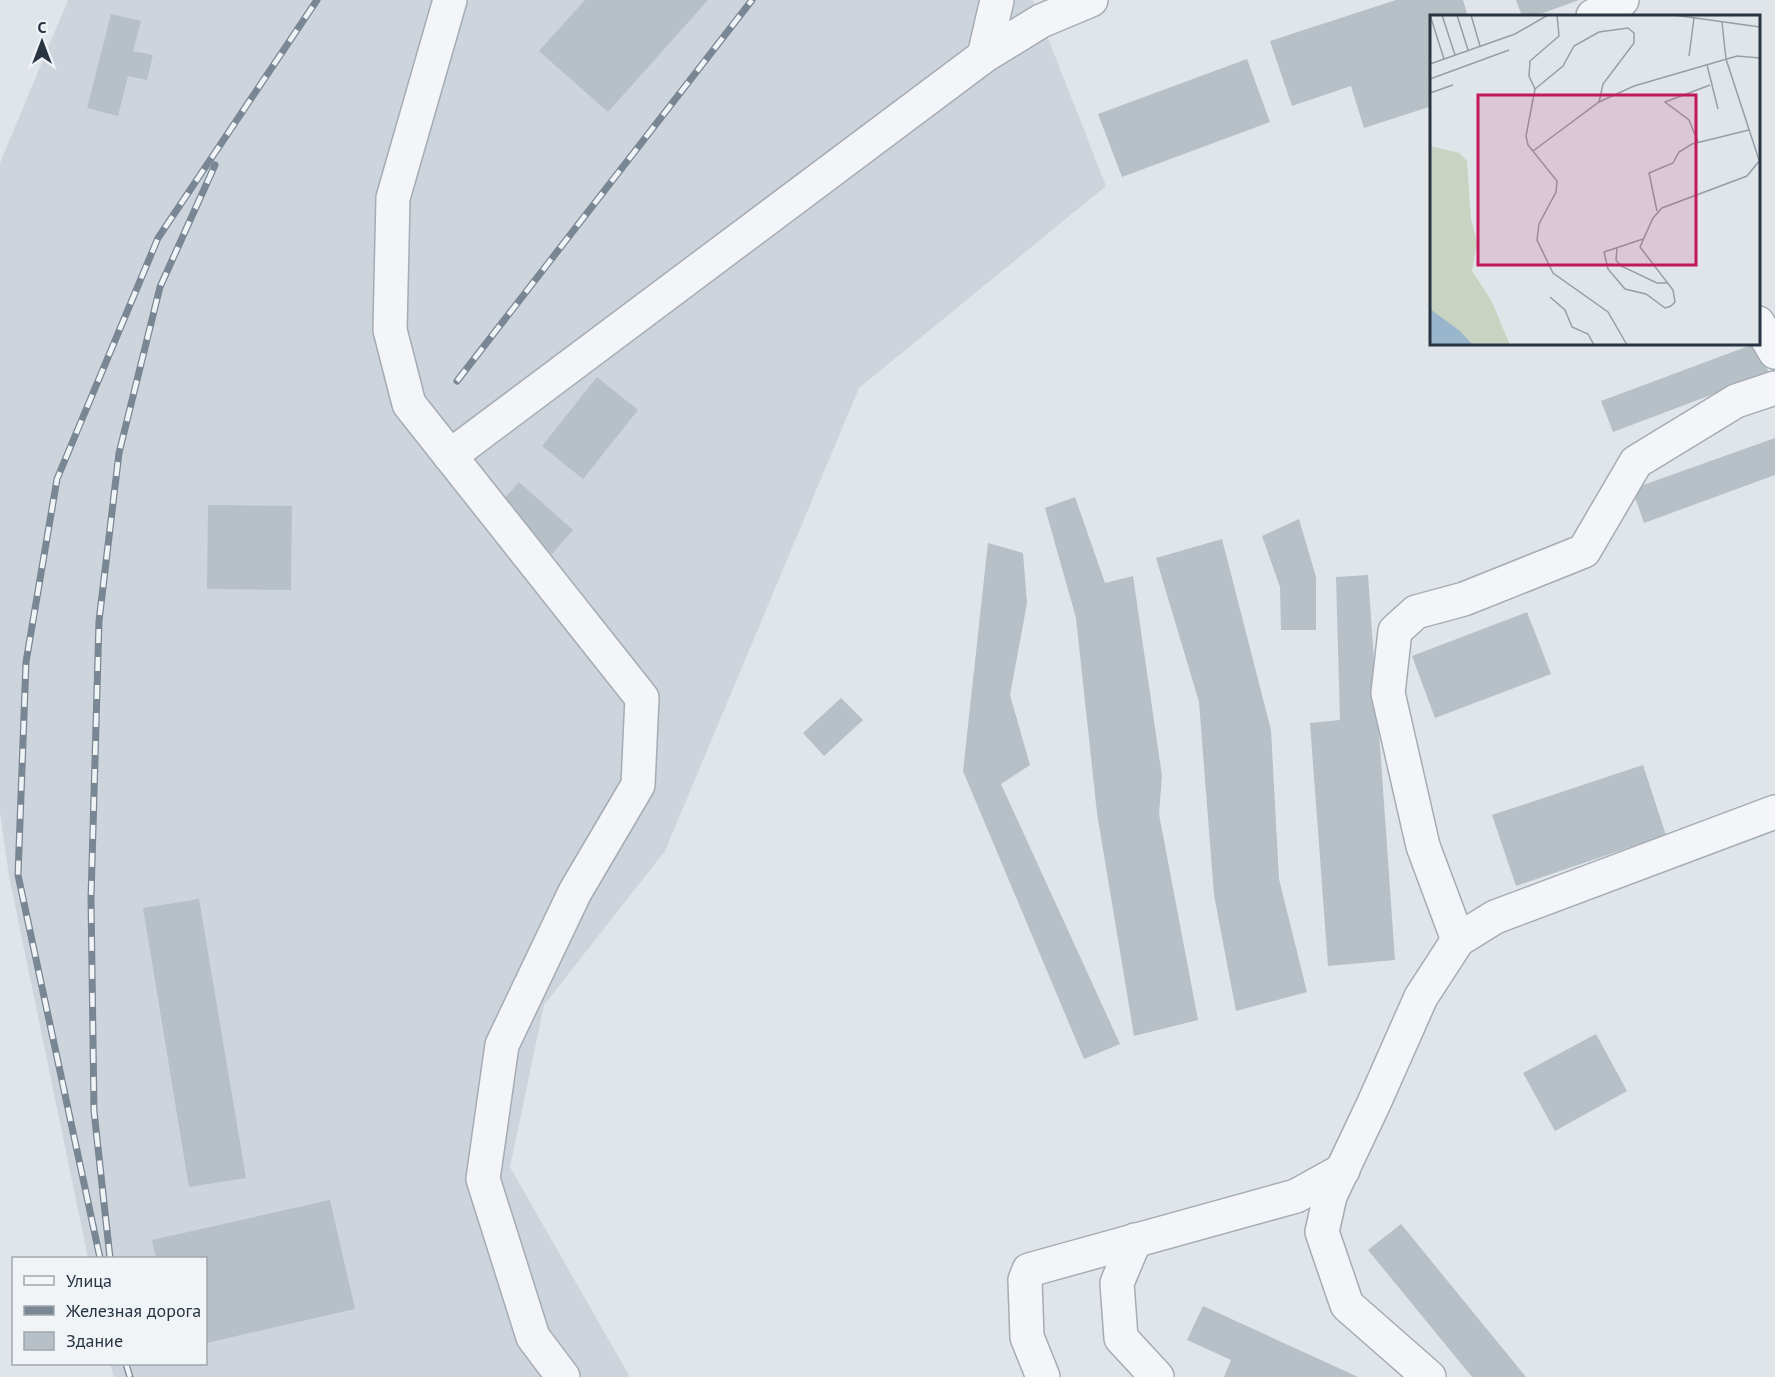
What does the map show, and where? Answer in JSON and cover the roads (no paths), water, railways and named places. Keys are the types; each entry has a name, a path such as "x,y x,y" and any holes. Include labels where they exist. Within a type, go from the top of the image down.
{"street":[{"path":"450,0 393,198 390,330 409,404 642,698 638,784 574,892 502,1045 483,1179 533,1337 563,1377"},
{"path":"984,56 997,0"},
{"path":"450,456 984,56 1041,21 1091,0"},
{"path":"1595,15 1622,0"},
{"path":"1760,326 1775,352"},
{"path":"1458,940 1422,846 1388,693 1395,631 1416,612 1464,599 1584,551 1636,462 1736,401 1775,388"},
{"path":"1429,1377 1347,1305 1322,1233 1330,1196 1421,997 1458,940 1495,917 1775,812"},
{"path":"1043,1377 1027,1337 1025,1280 1029,1270 1296,1196 1343,1170"},
{"path":"1135,1240 1117,1282 1121,1338 1157,1377"}],"railway":[{"path":"100,1257 18,875 26,662 57,479 158,238 317,0"},
{"path":"457,381 752,0"},
{"path":"110,1257 94,1111 91,898 99,621 119,453 160,287 215,165"},
{"path":"126,1365 130,1377"}]}
